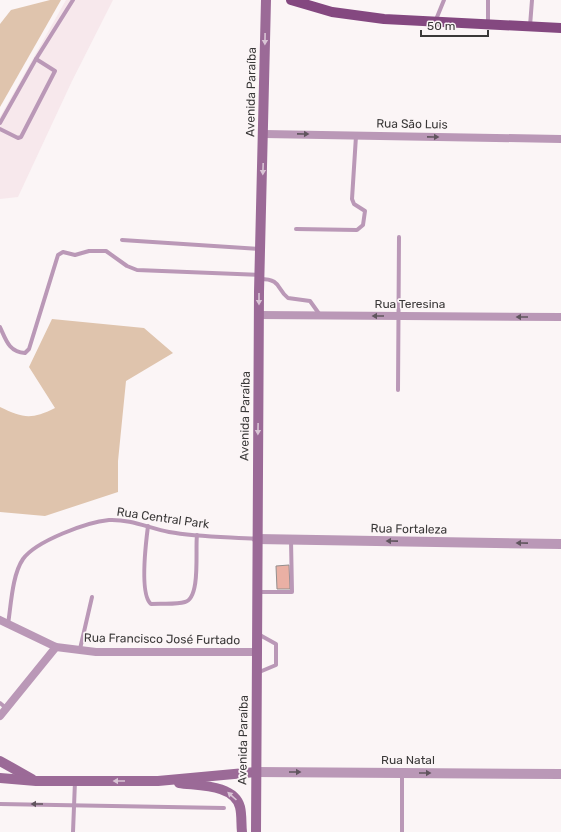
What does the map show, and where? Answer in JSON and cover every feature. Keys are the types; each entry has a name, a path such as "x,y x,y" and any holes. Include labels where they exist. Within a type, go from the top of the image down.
{"main road":[{"name":"Avenida Paraíba","path":"256,832 259,315 266,0"},
{"path":"291,0 332,12 357,16 435,22 561,28"},
{"path":"0,761 36,781"},
{"path":"0,778 36,781 158,781 256,772"},
{"path":"158,781 202,786 228,792 240,806 242,832"}],"street":[{"name":"Rua São Luis","path":"264,134 561,139"},
{"name":"Rua Teresina","path":"259,315 561,317"},
{"name":"Rua Fortaleza","path":"257,539 561,544"},
{"name":"Rua Francisco José Furtado","path":"4,622 56,647 96,652 257,652"},
{"path":"0,716 3,706 56,647"},
{"name":"Rua Natal","path":"256,772 561,774"}],"lane":[{"path":"0,123 36,59 73,0"},
{"path":"435,22 444,0"},
{"path":"488,0 488,24"},
{"path":"530,27 532,0"},
{"path":"0,129 18,138 21,137 55,70 36,59"},
{"path":"296,229 357,230 363,225 365,211 354,204 352,198 356,135"},
{"path":"398,390 399,237"},
{"path":"122,240 260,249"},
{"path":"0,328 9,347 18,352 25,353 29,349 58,255 63,252 75,255 89,251 106,251 127,266 137,270 260,277 278,284 288,298 310,301 320,315"},
{"name":"Rua Central Park","path":"4,622 17,571 22,560 37,546 96,522 124,521 170,532 257,539"},
{"path":"148,526 145,564 146,598 151,604 186,602 192,598 196,586 196,535"},
{"path":"258,592 292,592 290,540"},
{"path":"80,649 92,597"},
{"path":"257,674 276,665 276,644 258,634"},
{"path":"402,773 402,832"},
{"path":"74,832 75,781"},
{"path":"0,804 224,808"}],"shaded area":[{"path":"50,0 61,0 0,107 0,24 11,10"},
{"path":"66,0 113,0 72,81 18,197 0,199 0,117"},
{"path":"52,319 144,328 173,353 126,381 118,461 118,492 45,516 0,512 0,407 27,416 47,412 55,408 29,367"}],"building":[{"path":"289,565 290,589 277,589 276,566"}]}
